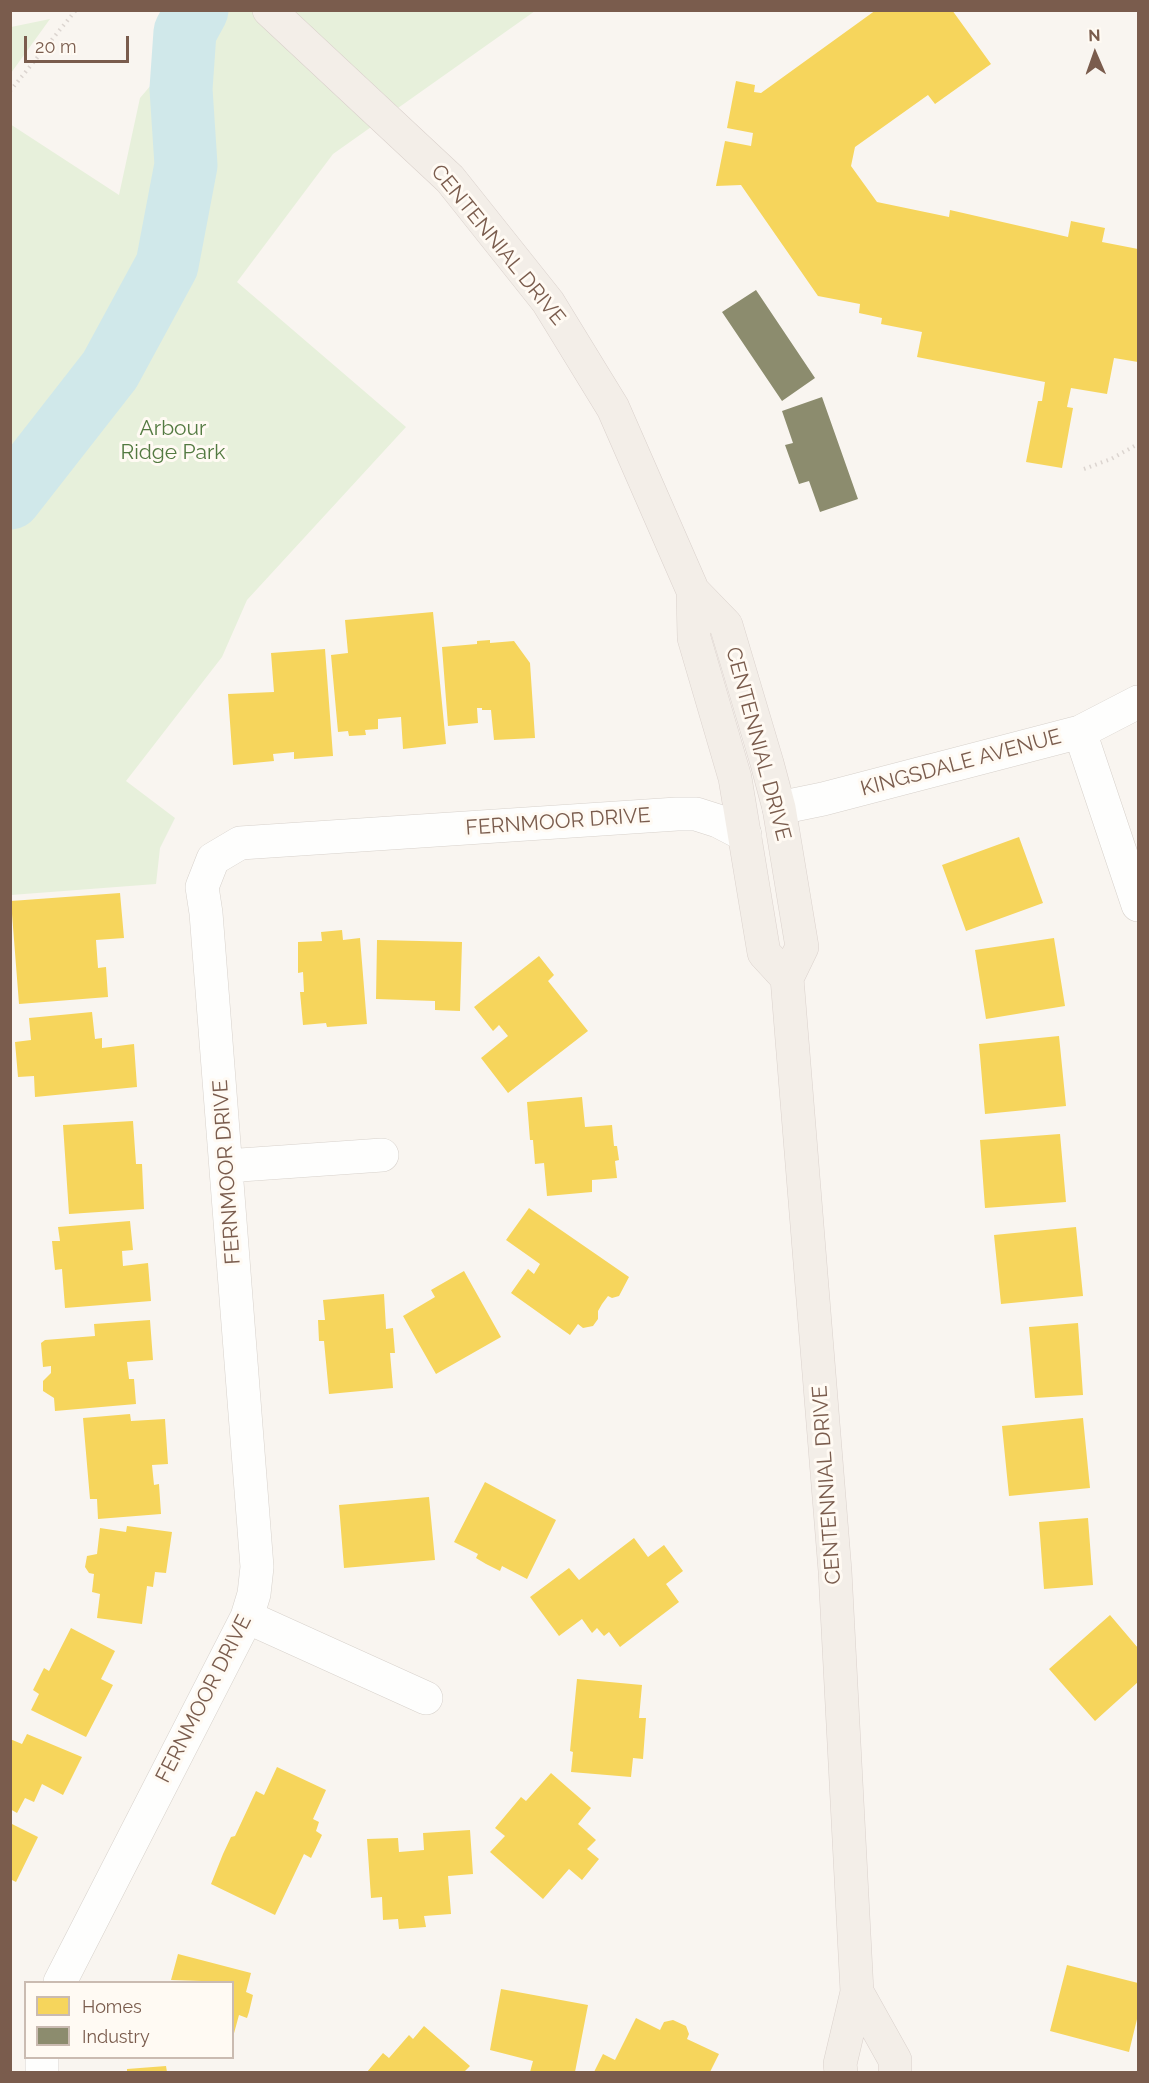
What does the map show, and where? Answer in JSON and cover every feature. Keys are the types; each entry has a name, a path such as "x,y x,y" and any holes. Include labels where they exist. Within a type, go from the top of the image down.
{"main road":[{"name":"CENTENNIAL DRIVE","path":"269,10 450,178 548,302 614,408 693,591 726,625 779,808 802,947 787,978 835,1571 857,1992 840,2064 841,2073"},
{"name":"CENTENNIAL DRIVE","path":"693,591 694,638 735,778 764,953 787,978"},
{"name":"CENTENNIAL DRIVE","path":"857,1992 895,2060 896,2073"}],"street":[{"name":"KINGSDALE AVENUE","path":"779,808 823,799 1080,732 1138,702"},
{"path":"1080,732 1138,905"},
{"name":"FERNMOOR DRIVE","path":"61,1981 247,1617 257,1567 206,913 202,887 213,859 240,843 696,814 717,820 745,835"},
{"path":"226,1166 382,1155"},
{"path":"247,1617 426,1698"}],"path":[{"path":"10,91 76,10"},
{"path":"1084,469 1111,459 1138,444"}],"green space":[{"name":"Arbour Ridge Park","path":"214,11 535,11 333,154 237,282 406,427 247,600 222,657 126,781 175,818 160,848 156,884 11,895 10,124 119,195 140,98"},
{"path":"50,19 11,73 11,27"}],"building: Homes":[{"path":"876,10 952,10 991,64 935,104 928,95 855,147 851,166 877,202 949,217 950,210 1068,237 1071,221 1105,228 1102,242 1138,249 1138,362 1114,358 1107,394 1071,388 1067,407 1073,408 1062,468 1026,462 1038,401 1042,401 1045,382 917,357 922,332 881,324 882,318 859,313 860,304 818,296 741,185 716,186 725,141 751,146 753,133 727,128 736,81 755,85 754,92 761,93"},
{"path":"433,612 446,744 403,749 401,717 378,719 378,729 365,730 366,735 349,736 348,731 338,732 331,655 348,653 345,620"},
{"path":"490,640 490,643 514,641 530,663 535,738 494,740 491,710 482,710 482,708 477,708 478,723 448,726 442,647 477,644 477,641"},
{"path":"325,649 333,756 294,759 294,752 273,754 274,761 233,765 228,694 274,692 271,653"},
{"path":"1019,837 1043,903 966,931 942,865"},
{"path":"120,893 124,938 96,940 98,968 106,967 108,997 19,1004 11,901"},
{"path":"342,930 343,940 360,938 367,1024 327,1027 326,1023 303,1025 300,992 304,992 303,972 298,973 298,942 322,941 321,932"},
{"path":"1054,938 1065,1006 986,1019 975,950"},
{"path":"377,940 462,942 460,1011 435,1010 435,1001 376,999"},
{"path":"539,956 554,975 548,981 588,1031 508,1093 481,1058 508,1036 499,1025 493,1031 474,1007"},
{"path":"92,1012 95,1039 102,1038 102,1048 134,1044 137,1087 35,1097 34,1076 18,1077 15,1042 31,1040 29,1018"},
{"path":"1059,1036 1066,1106 985,1114 979,1044"},
{"path":"582,1097 585,1127 612,1125 614,1146 617,1146 619,1160 615,1161 617,1178 592,1180 592,1192 547,1196 544,1163 535,1164 533,1140 530,1140 527,1102"},
{"path":"133,1121 136,1164 142,1164 144,1209 69,1214 63,1125"},
{"path":"1060,1134 1066,1202 985,1208 980,1140"},
{"path":"529,1208 629,1277 619,1296 612,1298 608,1296 602,1304 598,1311 598,1319 593,1326 583,1328 578,1324 570,1335 511,1293 528,1269 534,1274 540,1264 506,1240"},
{"path":"130,1221 133,1250 122,1251 123,1266 148,1263 151,1301 65,1308 62,1269 55,1270 52,1241 60,1241 58,1227"},
{"path":"1076,1227 1083,1296 1001,1304 994,1235"},
{"path":"464,1271 501,1337 436,1374 403,1316 435,1297 431,1290"},
{"path":"384,1294 386,1329 393,1328 395,1353 390,1353 393,1388 329,1394 324,1341 319,1341 318,1320 325,1320 323,1300"},
{"path":"150,1320 153,1360 127,1362 129,1379 134,1379 136,1404 55,1411 54,1398 43,1391 43,1381 51,1373 51,1366 43,1367 41,1343 45,1340 95,1336 94,1324"},
{"path":"1078,1323 1083,1395 1035,1398 1029,1327"},
{"path":"130,1414 131,1421 165,1419 168,1464 152,1465 154,1485 159,1484 161,1514 98,1519 97,1499 90,1499 83,1418"},
{"path":"1083,1418 1090,1488 1009,1496 1002,1426"},
{"path":"485,1482 556,1520 527,1579 502,1566 500,1571 486,1564 476,1558 478,1554 454,1542"},
{"path":"429,1497 435,1560 344,1568 339,1505"},
{"path":"1088,1518 1093,1585 1044,1589 1039,1522"},
{"path":"127,1526 172,1532 166,1573 155,1572 153,1587 147,1586 142,1624 97,1618 100,1594 92,1592 94,1574 89,1573 85,1567 87,1556 97,1554 100,1528 126,1532"},
{"path":"634,1538 648,1557 664,1545 683,1571 666,1584 679,1602 620,1647 609,1632 604,1636 597,1628 592,1633 582,1619 559,1636 530,1597 569,1568 579,1580"},
{"path":"1110,1615 1138,1648 1138,1682 1095,1721 1049,1669"},
{"path":"71,1628 115,1651 101,1679 113,1685 86,1737 31,1710 39,1694 33,1690 44,1668 49,1671"},
{"path":"577,1679 642,1685 639,1718 646,1718 643,1759 633,1758 631,1777 571,1772 573,1752 570,1751"},
{"path":"27,1734 82,1757 63,1795 42,1784 34,1802 25,1798 17,1813 10,1809 10,1739 22,1744"},
{"path":"277,1767 326,1790 313,1819 319,1822 316,1831 322,1835 311,1858 304,1854 275,1915 211,1884 231,1837 235,1836 256,1791 264,1795"},
{"path":"551,1773 591,1808 578,1824 596,1840 587,1849 599,1859 582,1880 569,1869 543,1899 490,1852 505,1836 495,1828 521,1797 526,1801"},
{"path":"10,1823 38,1837 16,1882 10,1879"},
{"path":"470,1830 473,1874 448,1876 451,1914 424,1916 426,1927 399,1929 398,1919 383,1920 382,1897 371,1898 367,1839 398,1838 399,1852 424,1850 423,1833"},
{"path":"178,1954 251,1973 246,1992 253,1995 247,2018 239,2015 234,2033 234,1981 171,1980"},
{"path":"1067,1965 1138,1983 1138,2015 1129,2052 1050,2031"},
{"path":"501,1989 588,2005 575,2072 530,2072 533,2061 490,2050"},
{"path":"636,2018 660,2030 664,2022 673,2020 686,2026 689,2034 687,2039 719,2054 710,2072 594,2072 603,2054 615,2060"},
{"path":"424,2026 470,2066 464,2072 367,2072 383,2053 389,2058 409,2035 413,2039"},
{"path":"166,2066 167,2072 127,2072 127,2069"}],"building: Industry":[{"path":"756,290 815,378 782,401 722,312"},
{"path":"822,397 858,499 820,512 809,481 799,484 785,445 793,443 782,411"}],"waterway":[{"path":"10,498 110,370 167,265 186,165 181,89 185,32 197,10"}]}
